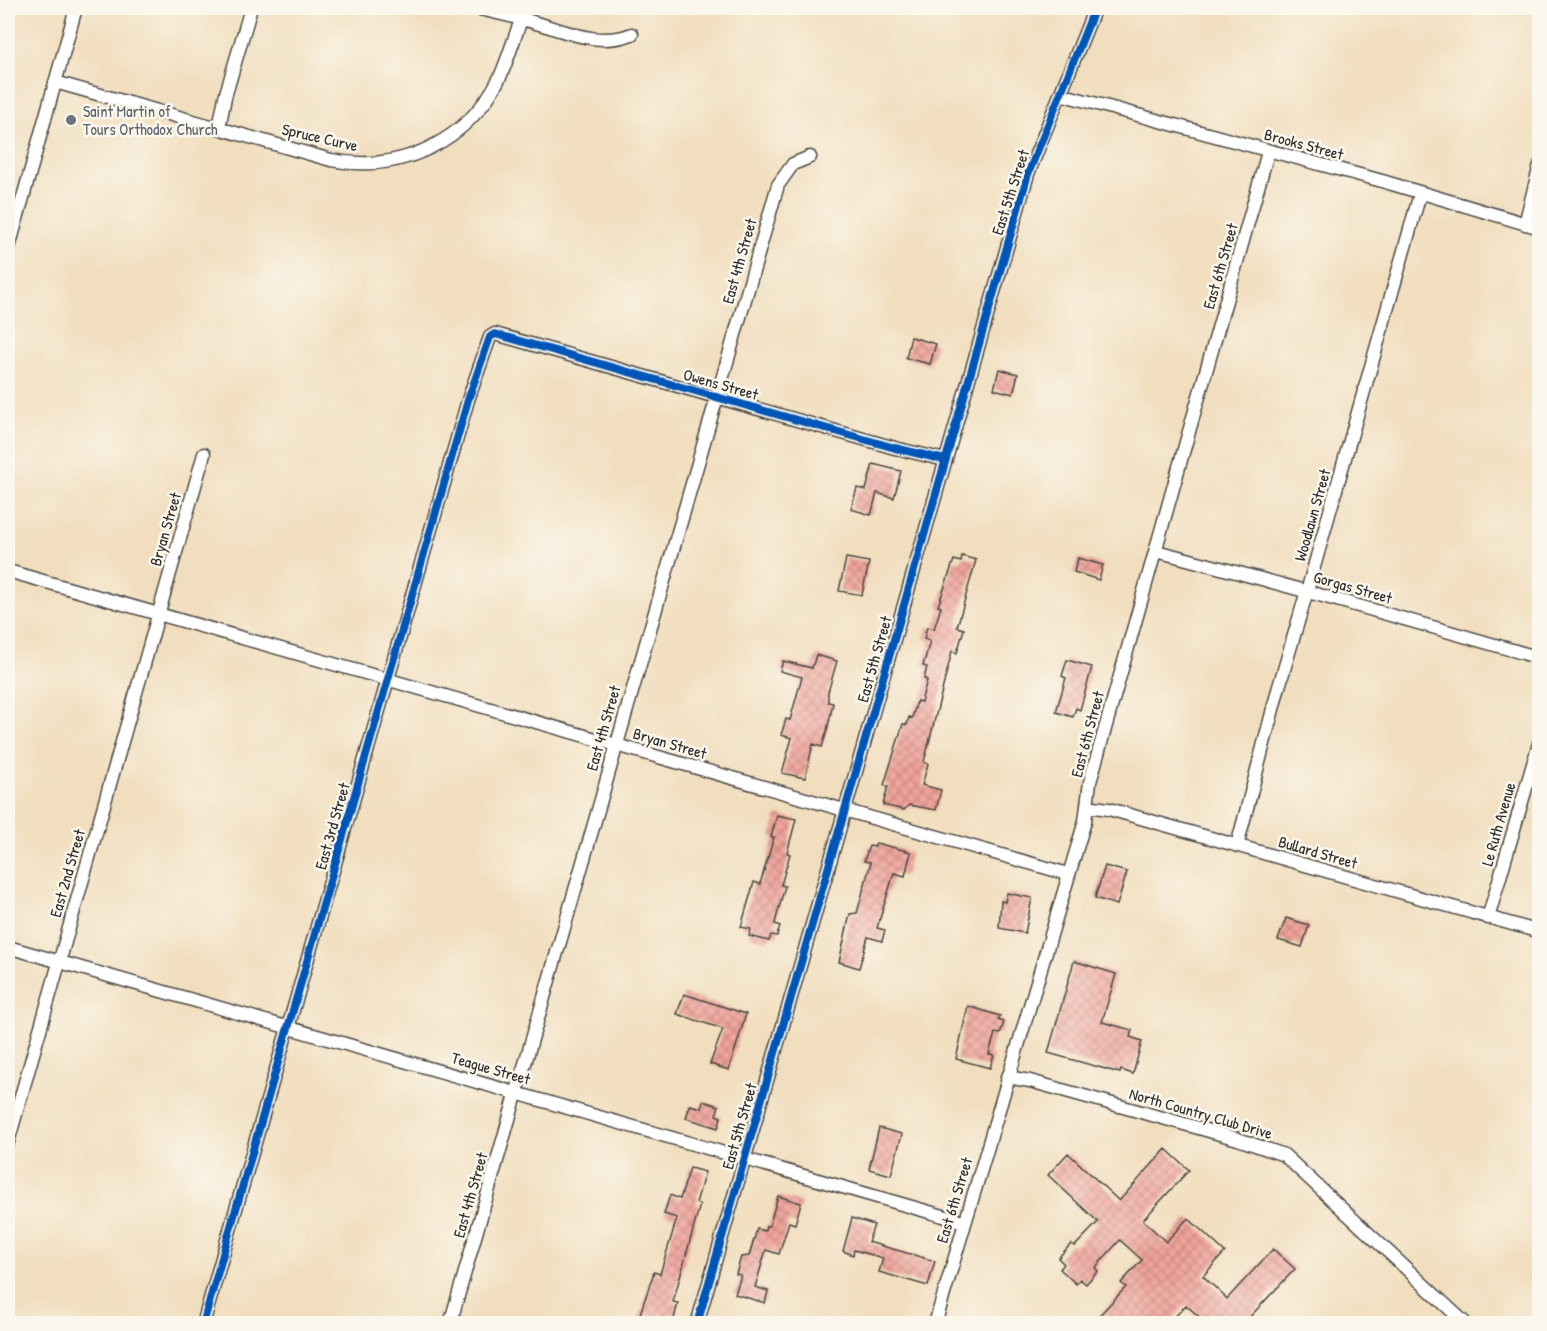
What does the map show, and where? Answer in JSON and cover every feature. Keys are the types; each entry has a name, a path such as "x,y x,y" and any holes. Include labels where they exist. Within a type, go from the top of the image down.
{"street":[{"path":"8,250 76,8"},
{"path":"219,128 225,97 251,8"},
{"path":"476,8 523,13 590,39 620,38 632,34"},
{"name":"East 5th Street","path":"697,1323 1028,174 1095,8"},
{"name":"Spruce Curve","path":"55,82 347,163 379,163 418,154 453,135 483,104 500,75 523,13"},
{"name":"Brooks Street","path":"1060,94 1539,228"},
{"name":"East 6th Street","path":"935,1323 1068,874 1087,807 1090,782 1268,152"},
{"name":"East 4th Street","path":"450,1323 778,185 793,164 810,157"},
{"path":"1525,224 1539,165"},
{"name":"Woodlawn Street","path":"1238,846 1306,591 1420,194"},
{"name":"Owens Street","path":"490,337 495,334 895,448 945,459"},
{"name":"East 3rd Street","path":"203,1323 468,400 490,337"},
{"name":"Bryan Street","path":"158,614 204,454"},
{"name":"Gorgas Street","path":"1156,551 1306,591 1539,658"},
{"name":"Bryan Street","path":"8,571 1068,874"},
{"name":"East 2nd Street","path":"8,1142 158,614"},
{"name":"Le Ruth Avenue","path":"1488,918 1539,740"},
{"name":"Bullard Street","path":"1087,807 1109,809 1539,932"},
{"name":"Teague Street","path":"8,946 964,1222"},
{"name":"North Country Club Drive","path":"1007,1077 1030,1081 1238,1139 1284,1155 1466,1323"}],"building":[{"path":"911,337 936,344 930,364 906,358"},
{"path":"999,369 1018,374 1013,394 994,389"},
{"path":"873,464 901,471 894,498 877,493 871,515 851,509 857,488 866,490"},
{"path":"962,556 976,560 957,627 964,629 957,653 952,651 924,762 928,764 922,785 941,790 936,810 909,805 904,810 883,805 888,786 884,785 903,724 907,725 909,717 912,718 917,701 921,702 927,680 924,679 927,667 923,666 930,641 924,639 927,627 934,629 941,607 938,606 954,560 961,562"},
{"path":"846,558 869,562 862,595 839,591"},
{"path":"1078,558 1103,565 1099,580 1074,572"},
{"path":"816,655 837,661 828,692 828,702 833,703 827,731 822,747 813,744 805,778 782,773 792,738 781,735 786,719 790,720 802,677 780,671 783,661 812,668"},
{"path":"1067,660 1092,667 1080,710 1076,708 1073,717 1056,712 1066,678 1062,676"},
{"path":"777,815 796,819 787,853 790,854 781,885 785,886 775,924 780,926 777,936 771,935 769,941 749,936 751,929 741,927 754,882 760,884 774,837 771,837"},
{"path":"876,843 911,852 905,876 894,873 877,928 885,930 882,941 868,937 859,968 839,962 850,914 857,913 870,866 870,862 864,861 869,846 875,847"},
{"path":"1105,866 1127,872 1117,905 1095,898"},
{"path":"1007,893 1032,898 1025,933 999,928 1001,901 1005,902"},
{"path":"1286,918 1309,925 1302,947 1278,940"},
{"path":"1074,961 1116,974 1102,1022 1132,1030 1130,1037 1142,1041 1133,1074 1121,1070 1120,1073 1048,1053"},
{"path":"684,994 746,1014 729,1070 710,1064 723,1029 677,1014"},
{"path":"968,1006 1000,1016 998,1020 1004,1022 1000,1034 995,1033 989,1054 994,1055 990,1068 956,1059"},
{"path":"703,1101 719,1106 716,1115 721,1117 718,1128 686,1118 690,1105 701,1108"},
{"path":"879,1128 902,1134 891,1175 869,1169"},
{"path":"1166,1149 1189,1170 1143,1220 1166,1242 1188,1218 1225,1252 1203,1276 1227,1299 1273,1249 1295,1269 1244,1323 1206,1323 1186,1305 1169,1323 1092,1323 1126,1287 1121,1283 1142,1260 1120,1240 1095,1268 1098,1271 1086,1284 1080,1279 1076,1284 1060,1269 1064,1264 1058,1258 1071,1244 1075,1246 1098,1222 1048,1175 1068,1153 1119,1201"},
{"path":"690,1168 705,1172 696,1203 700,1205 673,1302 678,1303 673,1323 637,1323 654,1272 660,1274 677,1218 664,1214 670,1195 680,1199"},
{"path":"778,1196 801,1203 795,1224 789,1222 779,1254 766,1250 755,1287 768,1291 765,1303 735,1294 741,1275 736,1274 741,1257 749,1256 757,1229 765,1231 766,1226 769,1226"},
{"path":"852,1218 874,1225 868,1242 935,1261 928,1286 879,1272 883,1258 854,1250 853,1255 843,1251"}],"cycle path":[{"path":"697,1324 1028,174 1095,8"},
{"path":"203,1324 468,400 490,337 495,334 895,448 945,460"}],"place":[{"name":"Saint Martin of Tours Orthodox Church","path":"71,120"}]}
